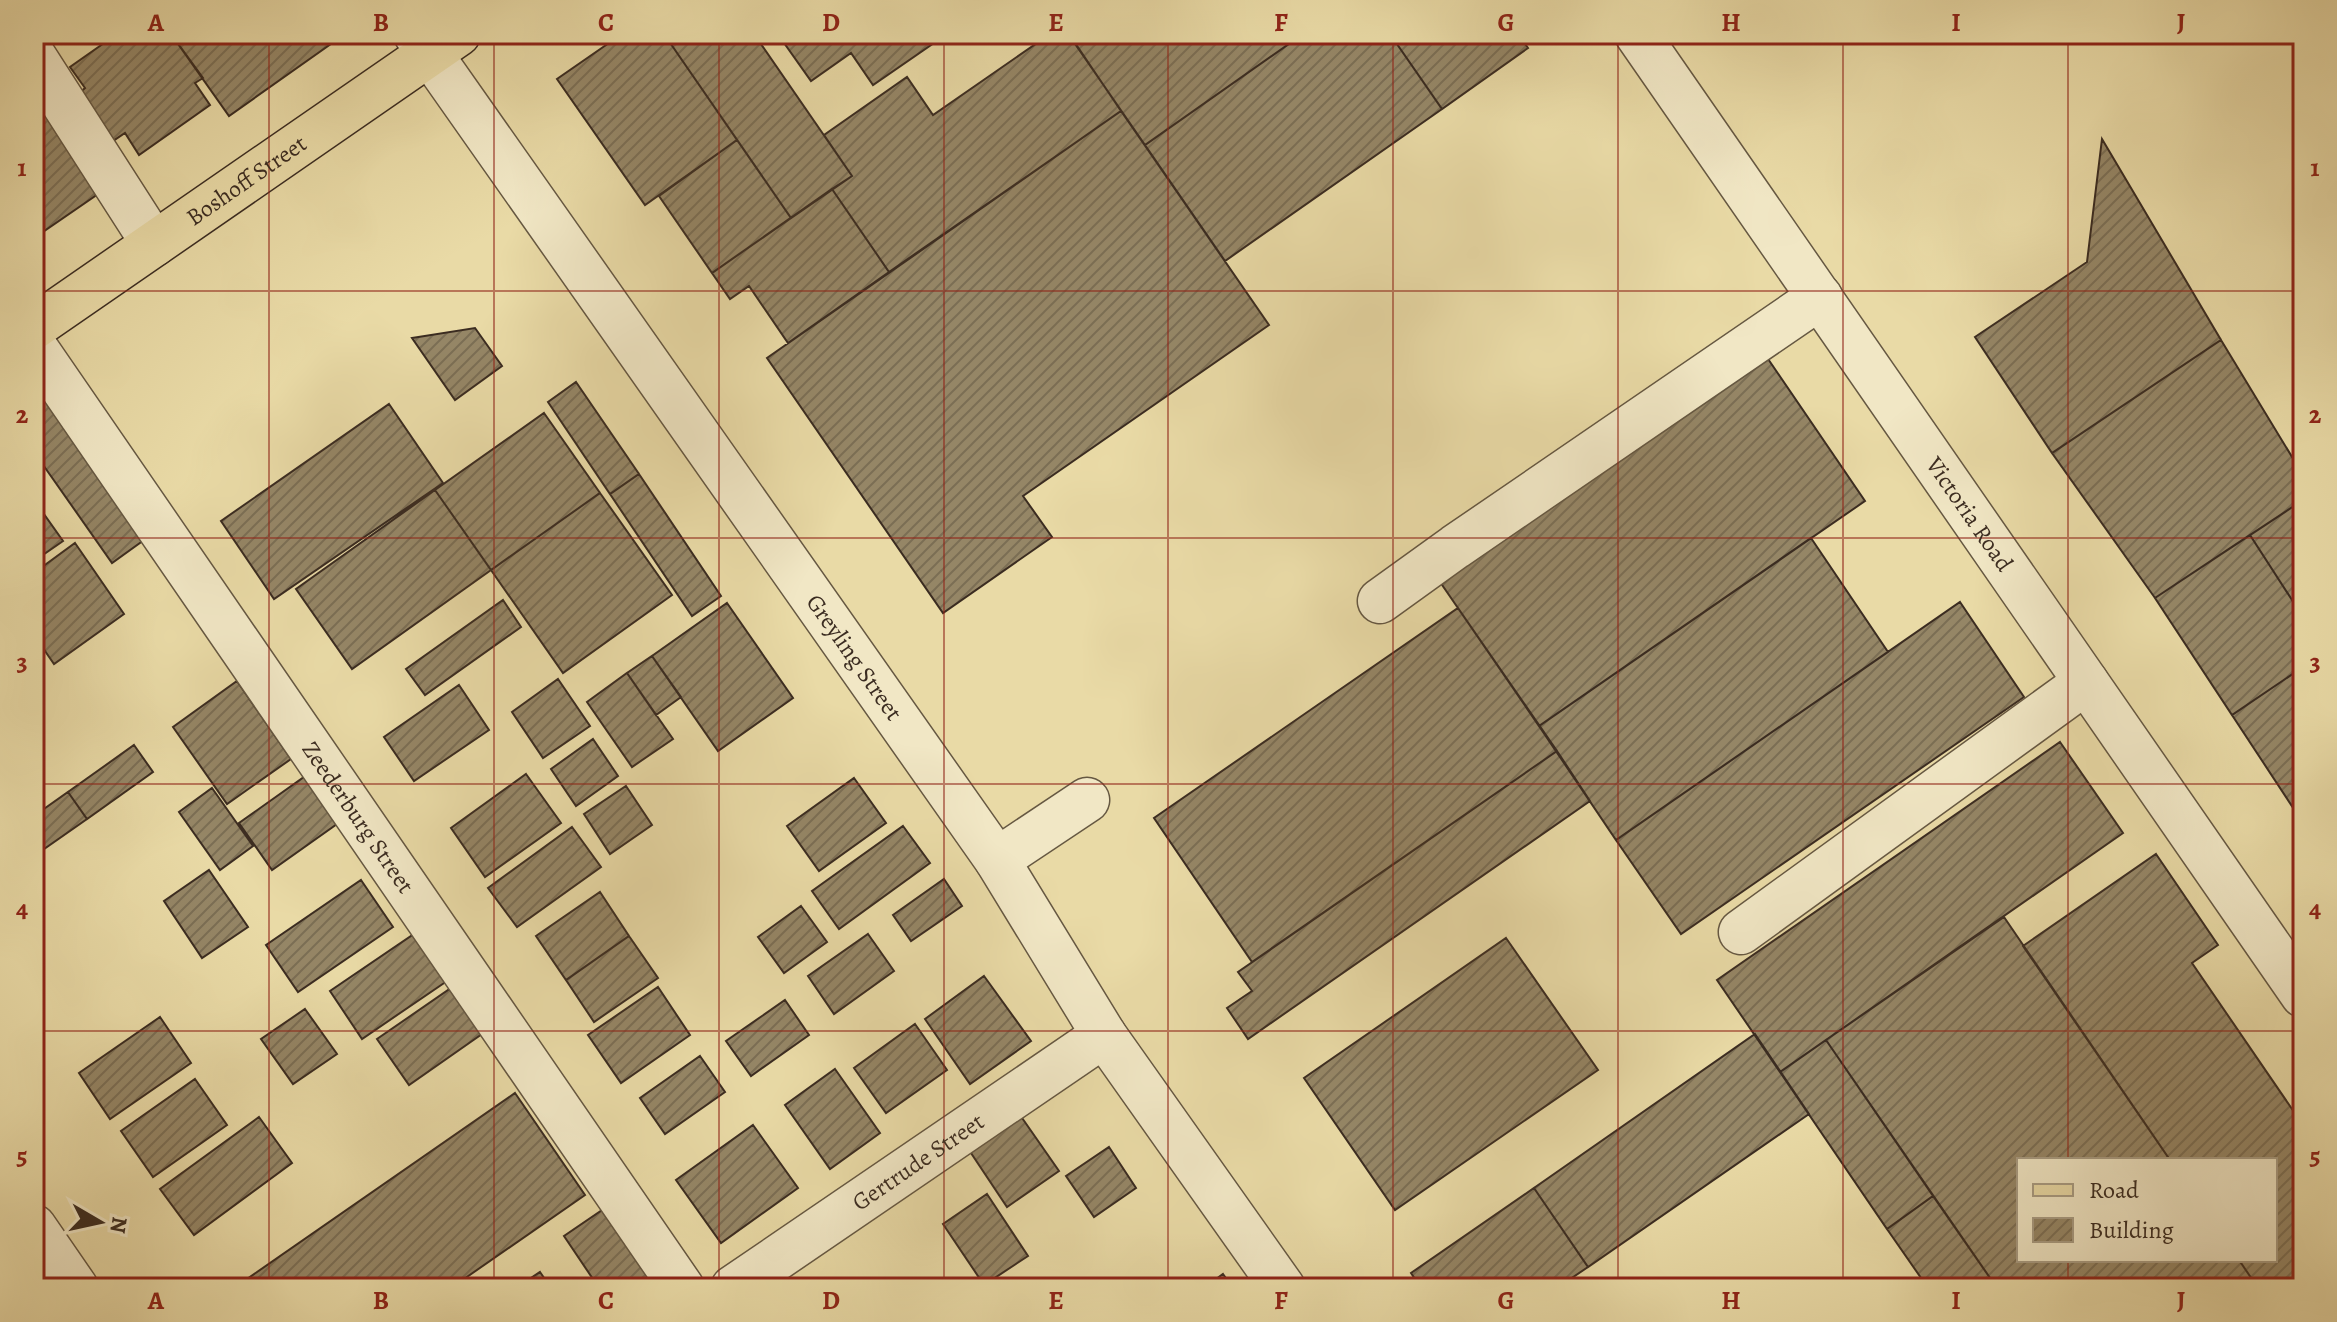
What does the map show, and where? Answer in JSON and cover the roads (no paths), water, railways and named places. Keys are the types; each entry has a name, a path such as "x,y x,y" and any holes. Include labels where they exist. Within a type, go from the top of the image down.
{"main road":[{"name":"Boshoff Street","path":"34,327 435,41"}],"street":[{"path":"34,39 40,34"},
{"name":"Victoria Road","path":"1637,34 2303,995"},
{"name":"Greyling Street","path":"435,41 997,860 1104,1035 1283,1288"},
{"path":"34,57 154,244"},
{"path":"1380,601 1820,297"},
{"name":"Zeederburg Street","path":"34,346 682,1288"},
{"path":"1741,932 2086,682"},
{"path":"997,860 1087,800"},
{"name":"Gertrude Street","path":"733,1288 1104,1035"},
{"path":"34,1227 76,1288"}],"railway":[{"path":"2295,34 2303,48"}]}
